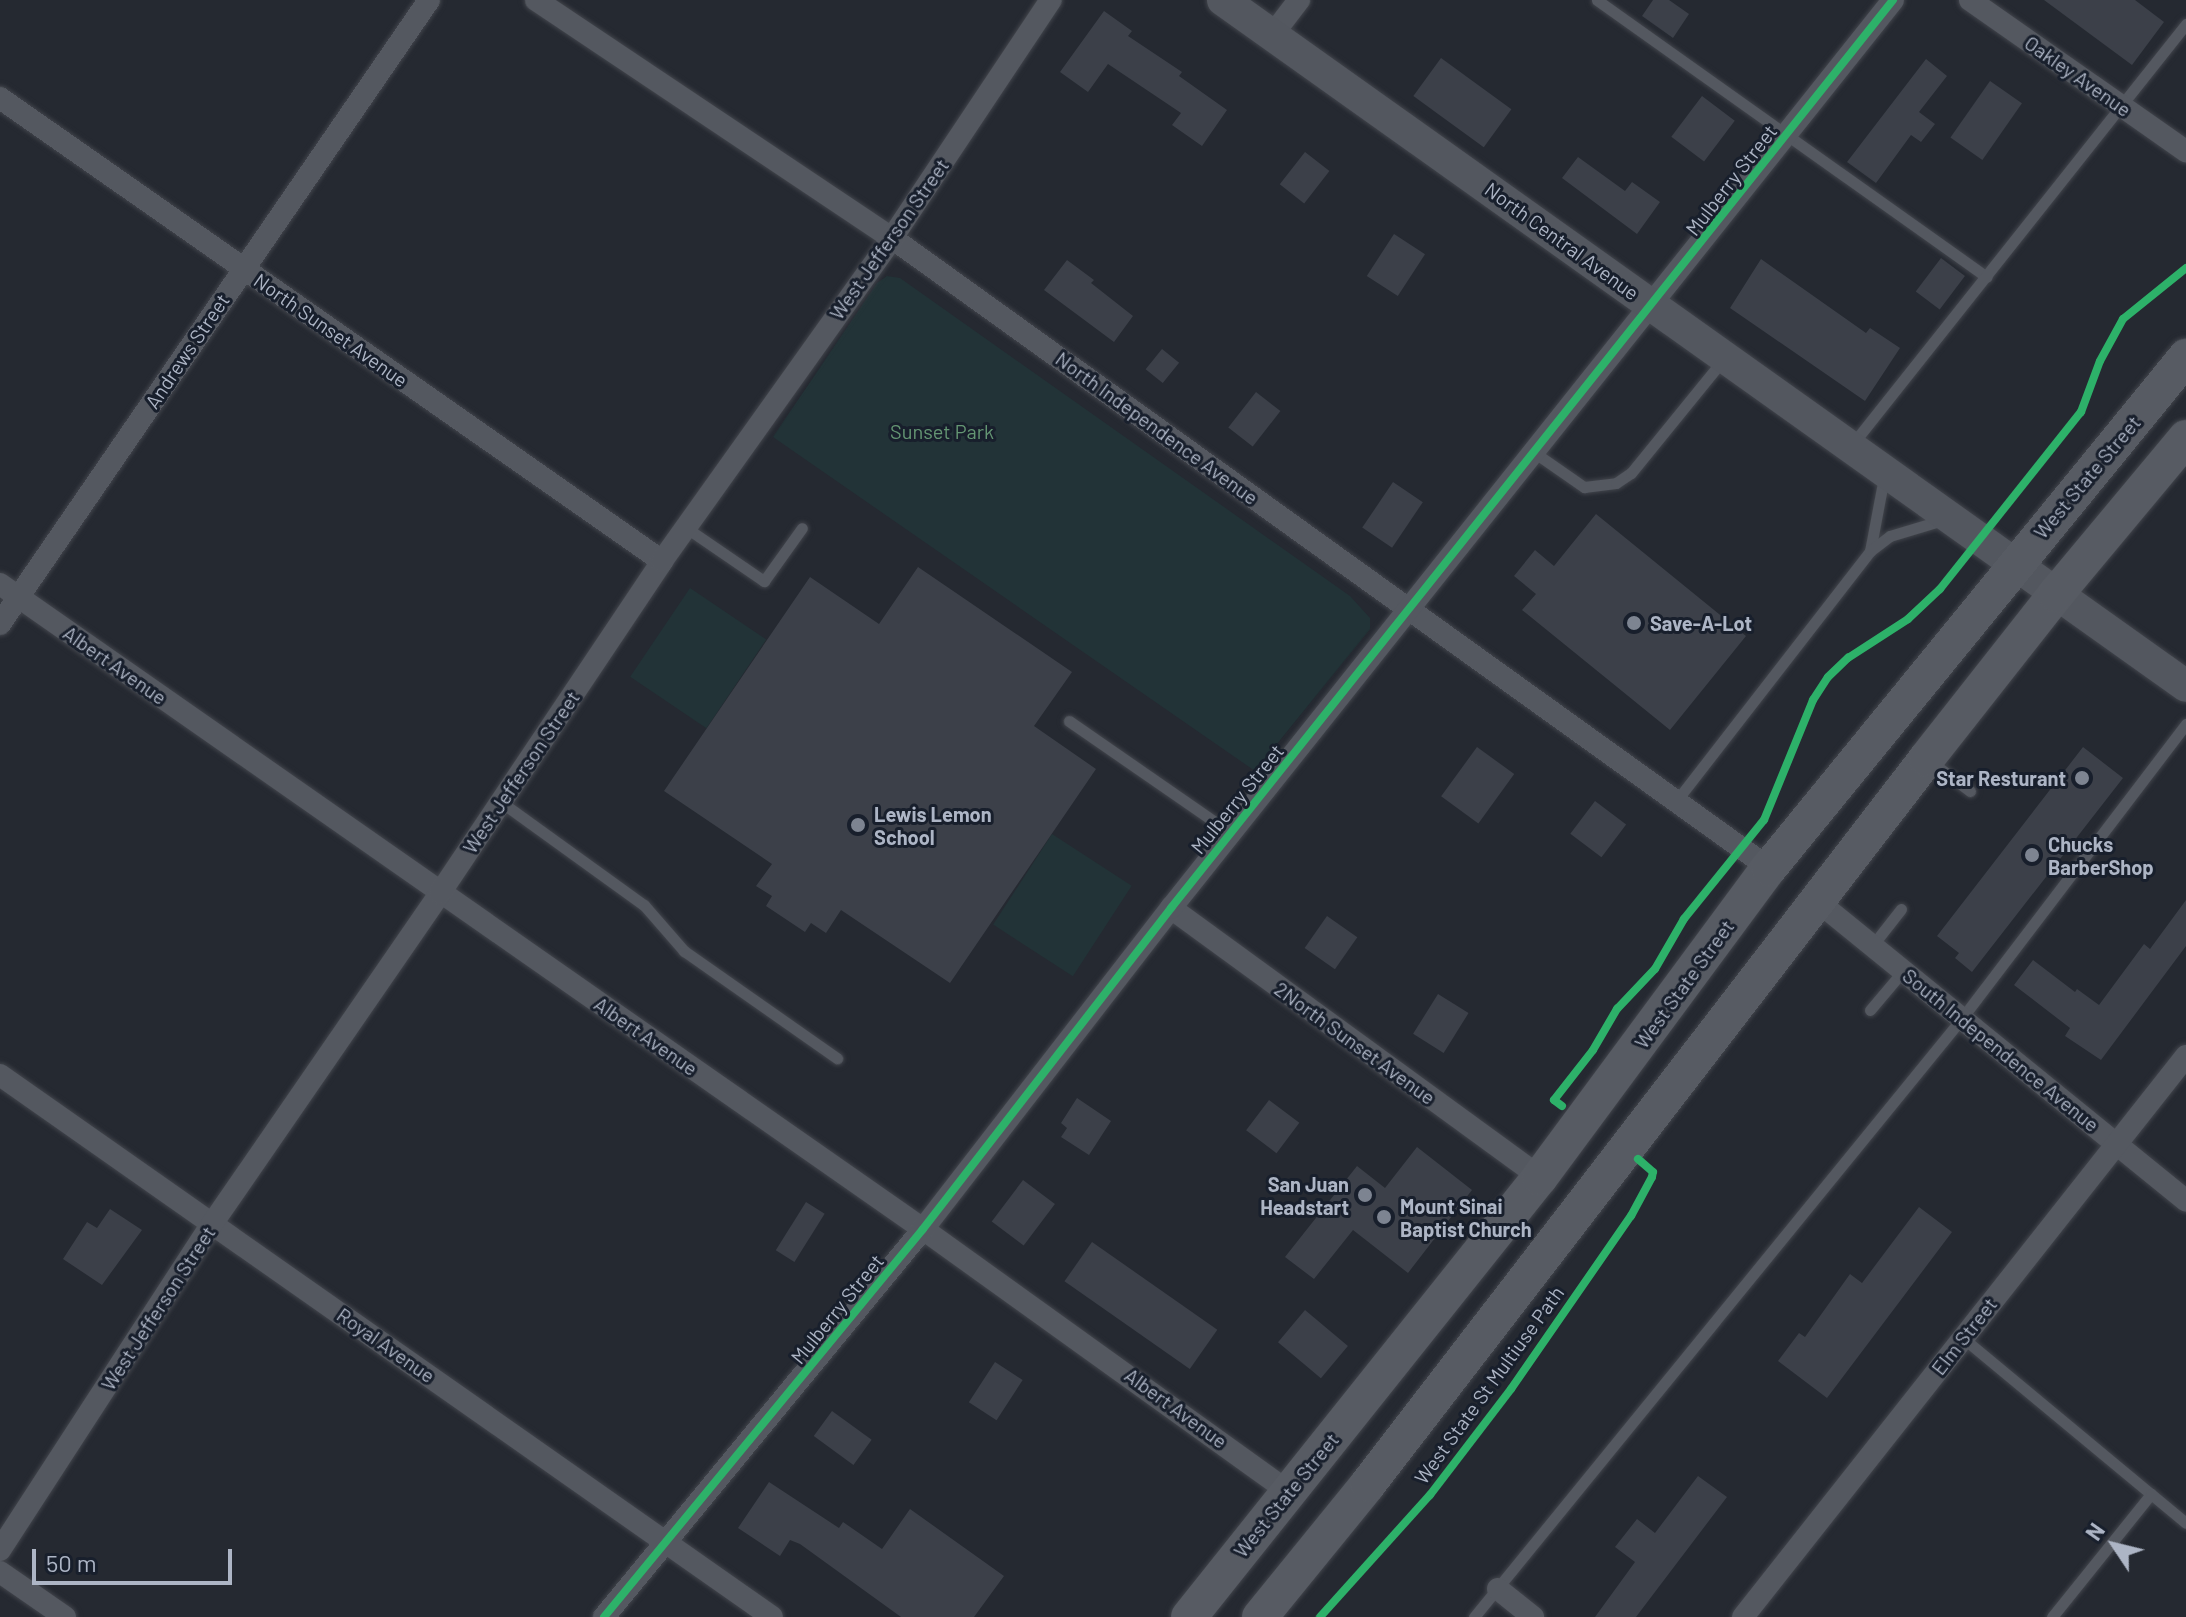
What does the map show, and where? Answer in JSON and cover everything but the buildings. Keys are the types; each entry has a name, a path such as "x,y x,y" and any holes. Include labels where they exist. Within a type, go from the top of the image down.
{"main road":[{"name":"North Central Avenue","path":"1223,0 2186,686"},
{"name":"West State Street","path":"1189,1617 1540,1177 1769,868 2186,357"},
{"path":"1260,1617 1368,1484 1927,758 2056,594 2186,438"}],"street":[{"name":"Andrews Street","path":"0,624 9,590 243,269 429,0"},
{"name":"North Independence Avenue","path":"536,0 892,238 1769,868"},
{"name":"West Jefferson Street","path":"0,1550 212,1224 440,893 685,527 892,238 1051,0"},
{"path":"1273,34 1299,0"},
{"name":"Mulberry Street","path":"604,1617 923,1229 1171,908 1893,0"},
{"name":"Oakley Avenue","path":"1970,0 2186,151"},
{"name":"North Sunset Avenue","path":"0,98 662,561"},
{"name":"Albert Avenue","path":"9,590 923,1229 1289,1492"},
{"name":"South Independence Avenue","path":"1816,900 2186,1201"},
{"name":"2North Sunset Avenue","path":"1171,908 1540,1177"},
{"name":"Elm Street","path":"1743,1617 2186,1056"},
{"name":"Royal Avenue","path":"0,1075 772,1617"},
{"path":"0,1572 65,1617"},
{"path":"1498,1589 1533,1617"}],"lane":[{"path":"1597,0 1987,277"},
{"path":"1850,447 2186,24"},
{"path":"1535,453 1584,487 1616,483 1631,473 1725,357"},
{"path":"1870,551 1885,472"},
{"path":"1677,800 1870,551 1890,536 1913,527 1952,520"},
{"path":"685,527 764,581 802,528"},
{"path":"1069,721 1231,833"},
{"path":"1474,1617 1962,1018 2186,724"},
{"path":"1927,758 1970,791"},
{"path":"501,802 644,905 684,951 837,1058"},
{"path":"1872,946 1901,909"},
{"path":"1870,1010 1903,971"},
{"path":"1963,1338 2186,1523"},
{"path":"2052,1617 2151,1494"}],"green space":[{"name":"Sunset Park","path":"887,276 900,278 1350,596 1370,618 1370,629 1255,771 773,437 877,283"},
{"path":"690,588 766,639 706,728 630,677"},
{"path":"1052,834 1132,886 1073,976 993,925"}],"cycle path":[{"path":"604,1617 923,1229 1171,908 1893,0"},
{"path":"1562,1106 1554,1100 1593,1050 1617,1009 1655,969 1684,919 1764,820 1813,700 1828,677 1848,658 1908,619 1940,589 2081,412 2100,361 2123,319 2186,268"},
{"name":"West State St Multiuse Path","path":"1320,1617 1430,1495 1511,1389 1631,1216 1653,1172 1638,1159"}],"place":[{"name":"Save-A-Lot","path":"1634,623"},
{"name":"Star Resturant","path":"2082,778"},
{"name":"Lewis Lemon School","path":"858,825"},
{"name":"Chucks BarberShop","path":"2032,855"},
{"name":"San Juan Headstart","path":"1365,1195"},
{"name":"Mount Sinai Baptist Church","path":"1384,1217"}]}
